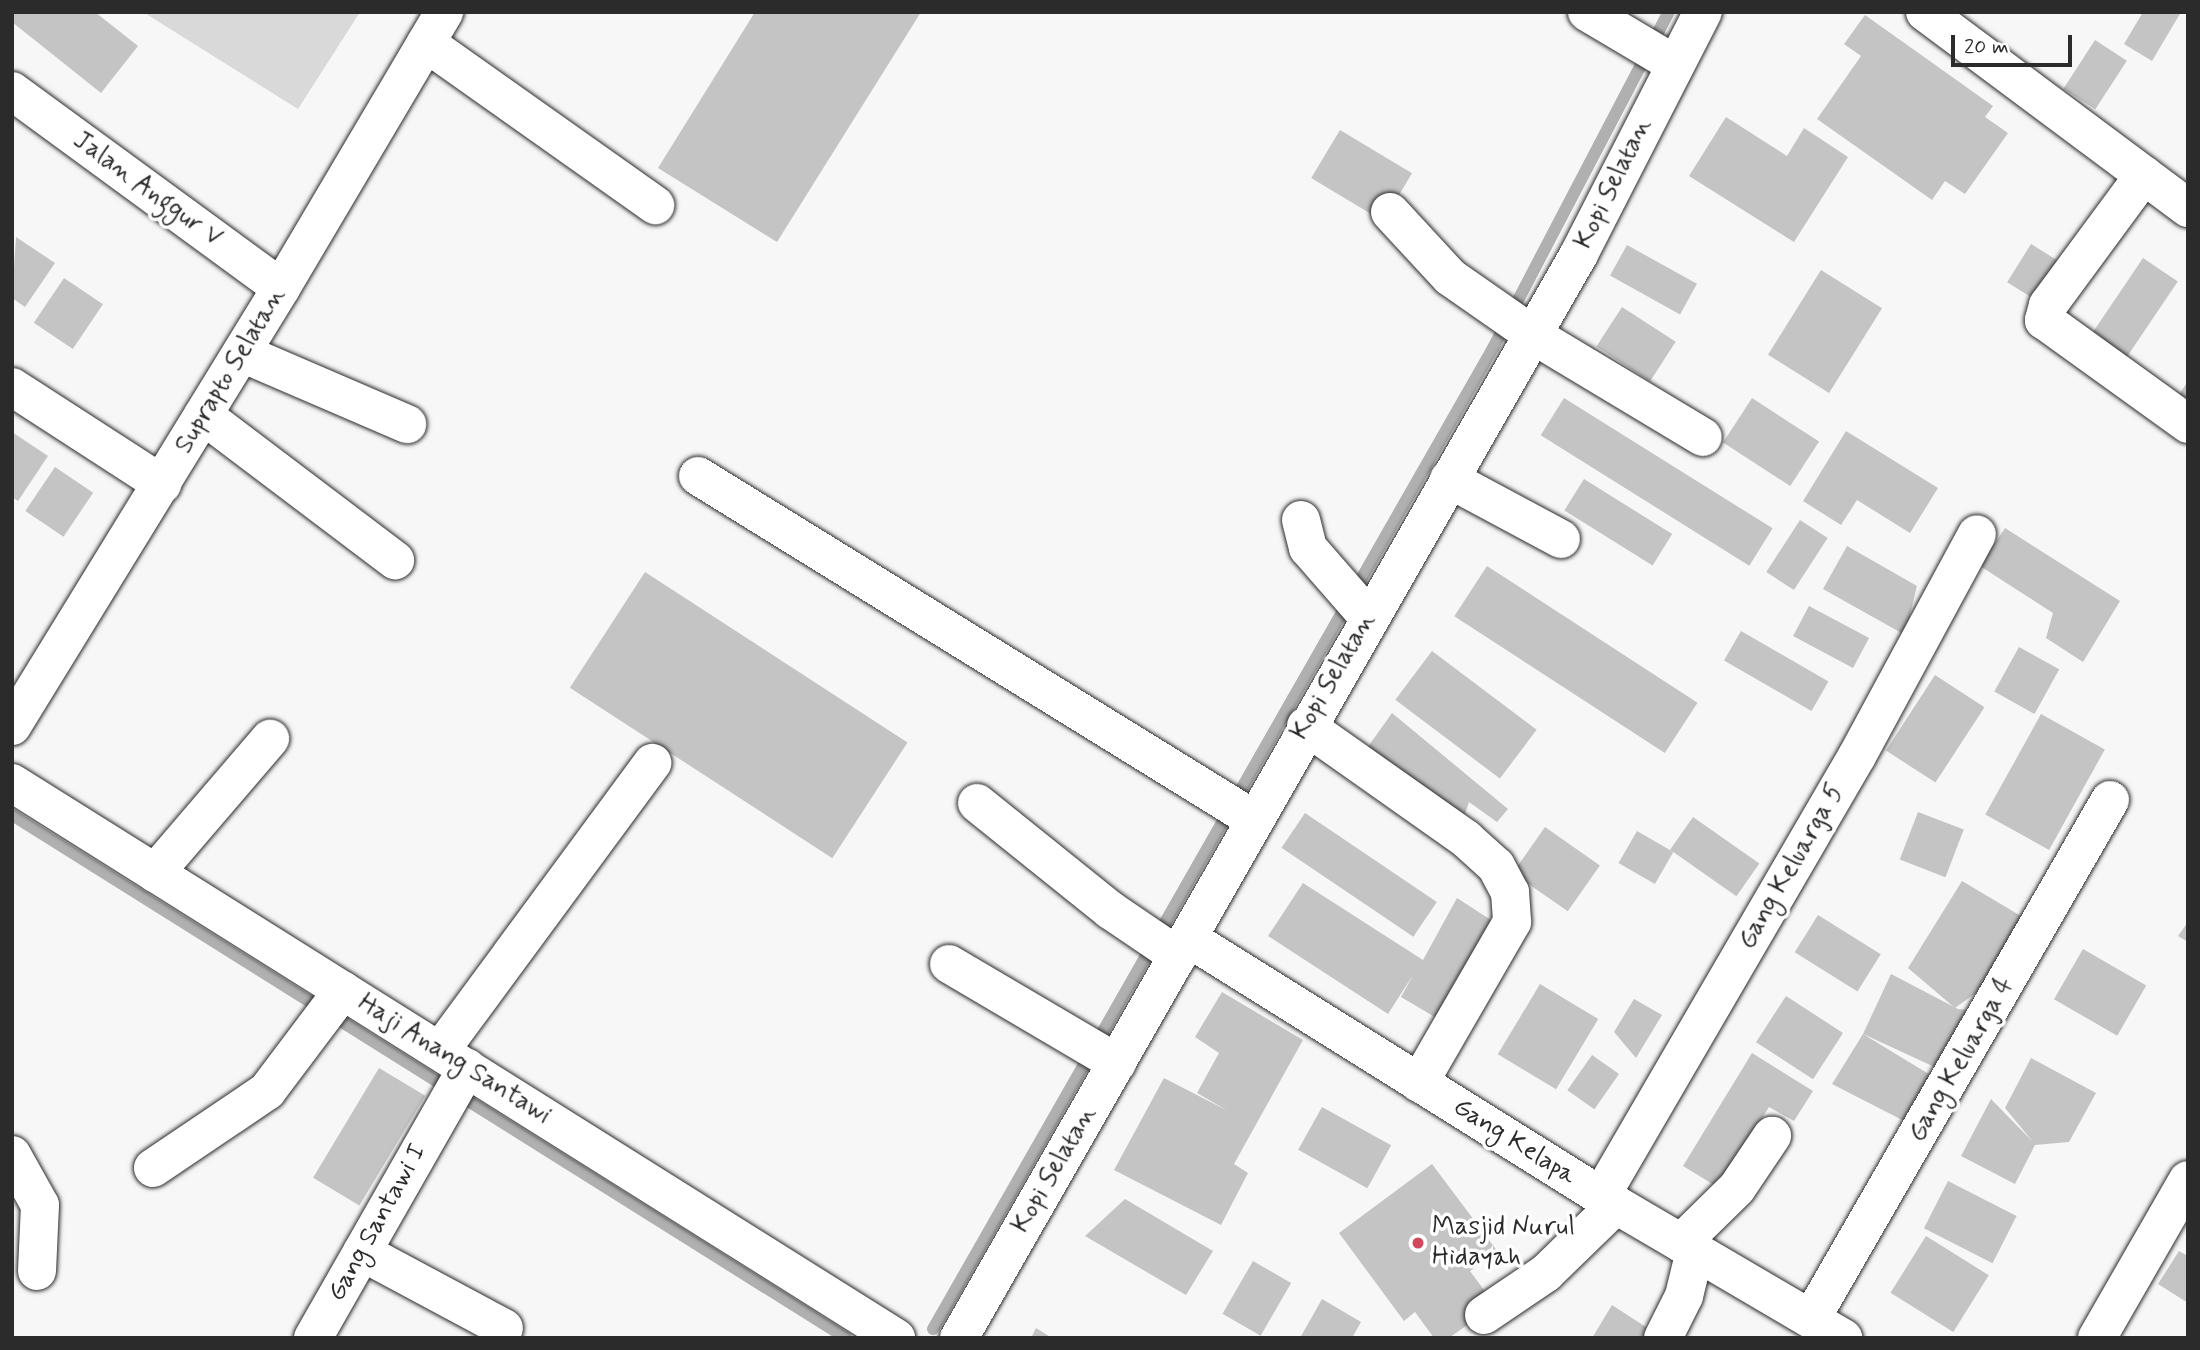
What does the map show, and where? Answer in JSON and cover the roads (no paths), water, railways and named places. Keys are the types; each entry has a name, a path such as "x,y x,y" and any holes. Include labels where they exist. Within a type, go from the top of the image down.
{"street":[{"path":"1587,12 1673,63"},
{"name":"Kopi Selatan","path":"959,1338 1183,947 1246,815 1306,726 1579,254 1673,63 1703,12"},
{"path":"1925,12 2188,208"},
{"path":"435,28 655,205"},
{"name":"Suprapto Selatan","path":"12,726 242,353 435,28"},
{"name":"Jalan Anggur V","path":"12,92 281,288"},
{"path":"2144,175 2049,305 2044,320 2188,424"},
{"path":"1390,212 1450,277 1532,335 1703,437"},
{"path":"242,353 407,424"},
{"path":"12,387 162,484"},
{"path":"203,415 394,560"},
{"path":"698,476 1246,815"},
{"path":"1449,479 1561,539"},
{"path":"1301,520 1308,548 1369,618"},
{"name":"Gang Keluarga 5","path":"1484,1315 1546,1273 1609,1201 1857,756 1977,534"},
{"path":"1306,726 1466,839 1496,866 1510,892 1512,922 1419,1083"},
{"path":"155,873 270,738"},
{"name":"Gang Santawi I","path":"313,1338 362,1252 452,1077 652,763"},
{"name":"Haji Anang Santawi","path":"12,783 343,990 452,1077 896,1338"},
{"name":"Gang Keluarga 4","path":"1811,1319 2110,800"},
{"name":"Gang Kelapa","path":"977,803 1110,910 1183,947 1419,1083 1609,1201 1843,1338"},
{"path":"949,964 1117,1063"},
{"path":"153,1168 267,1091 343,990"},
{"path":"1663,1338 1684,1296 1688,1247 1737,1188 1773,1136"},
{"path":"12,1155 40,1205 37,1271"},
{"path":"2097,1338 2188,1181"},
{"path":"362,1252 504,1328"}],"waterway":[{"path":"933,1329 1493,348 1669,12"},
{"path":"12,815 846,1338"}],"place":[{"name":"Masjid Nurul Hidayah","path":"1418,1243"}]}
